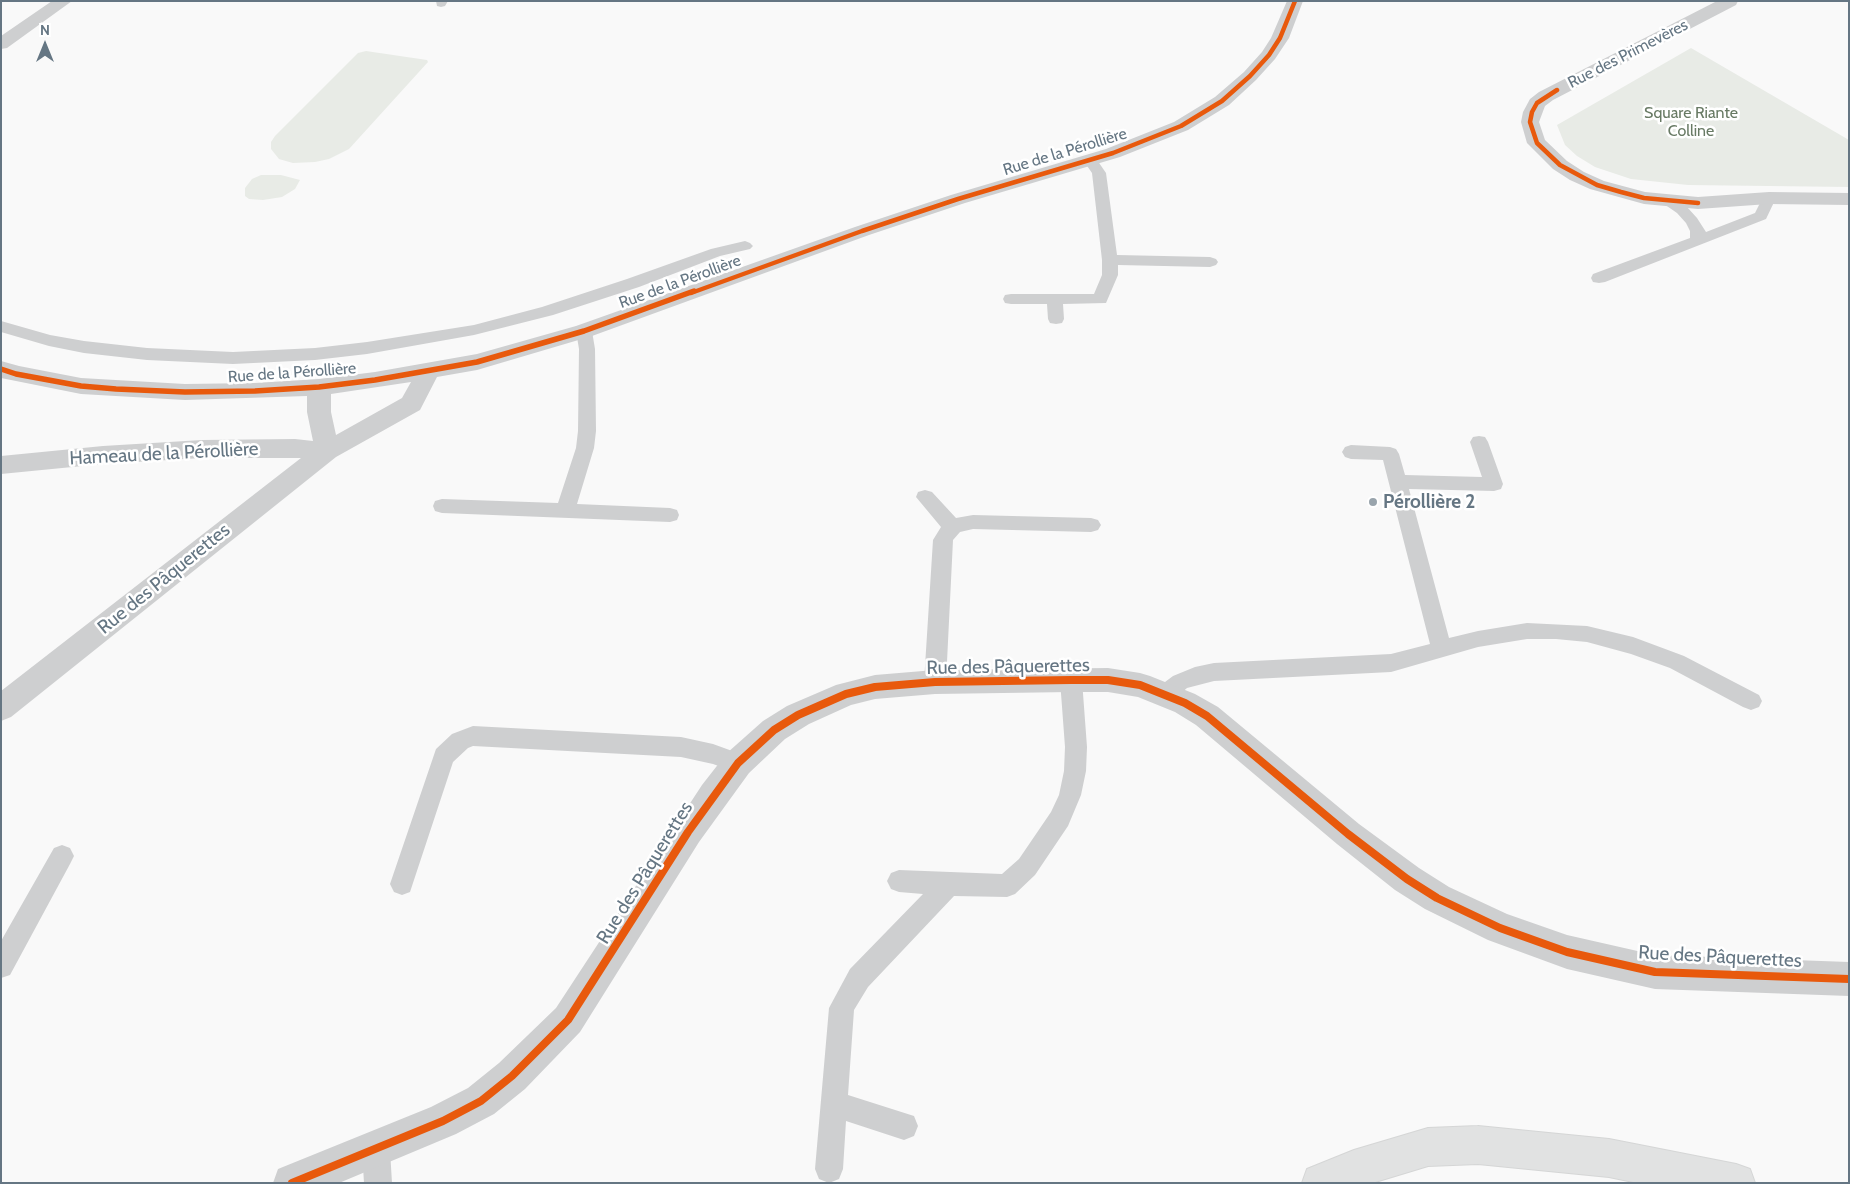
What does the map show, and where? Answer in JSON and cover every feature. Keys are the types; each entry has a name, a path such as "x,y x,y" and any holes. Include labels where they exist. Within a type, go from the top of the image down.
{"highway":[{"path":"1321,1183 1354,1169 1428,1147 1478,1145 1609,1158 1736,1183"}],"street":[{"path":"1,44 64,1"},
{"name":"Rue de la Pérollière","path":"1,370 81,386 116,389 185,392 255,391 319,387 375,380 477,362 584,331 862,231 958,199 1090,160 1181,126 1222,101 1250,76 1269,55 1280,38 1295,1"},
{"name":"Rue des Primevères","path":"1730,1 1546,96 1537,103 1532,112 1530,122 1537,143 1560,165 1597,185 1644,198 1669,201 1719,202 1769,198 1849,199"},
{"name":"Rue des Pâquerettes","path":"1,708 327,451 411,404 428,371"},
{"path":"319,387 319,412 327,451"},
{"name":"Hameau de la Pérollière","path":"1,464 202,449 295,448 327,451"},
{"name":"Rue des Pâquerettes","path":"292,1183 443,1122 481,1100 512,1076 568,1020 713,795 738,763 774,730 798,715 846,694 875,687 935,682 1071,680 1108,680 1140,685 1185,703 1206,716 1348,834 1407,879 1437,898 1500,928 1567,952 1610,964 1655,972 1849,979"}],"lane":[{"path":"1011,299 1100,299 1110,275 1110,260 1099,173 1090,160"},
{"path":"1599,278 1761,216 1769,198"},
{"path":"1669,201 1682,210 1692,221 1698,232 1698,241"},
{"path":"1,326 49,340 147,354 234,358 315,354 367,348 474,330 547,311 633,283 716,252 745,246"},
{"path":"1110,260 1210,262"},
{"path":"1055,299 1056,319"},
{"path":"565,511 585,448 587,431 587,349 584,331"},
{"path":"1397,482 1494,484 1479,442"},
{"path":"1351,452 1390,454 1442,649"},
{"path":"925,497 953,527"},
{"path":"442,506 670,515"},
{"path":"935,682 943,540 947,533 953,527 962,523 973,522 1091,524"},
{"path":"1164,694 1180,682 1214,672 1391,663 1478,639 1527,632 1556,631 1587,634 1633,646 1677,662 1751,701"},
{"path":"899,881 1007,886 1026,867 1060,818 1070,796 1075,772 1076,747 1071,680"},
{"path":"402,884 444,756 460,742 473,736 681,747 713,754 738,763"},
{"path":"1,966 62,856"},
{"path":"829,1169 838,1030 842,1008 859,978 949,884"},
{"path":"833,1104 904,1126"},
{"path":"376,1150 378,1183"}],"green space":[{"name":"Square Riante Colline","path":"1691,48 1849,140 1849,187 1688,185 1631,179 1595,167 1577,156 1565,145 1557,125"},
{"path":"366,51 427,60 428,62 349,149 329,159 315,162 293,163 279,159 271,149 271,142 275,136 358,53"},
{"path":"261,175 281,175 300,180 295,189 282,197 263,200 249,199 245,196 245,188 252,179"}],"cycle path":[{"path":"1,369 16,374 81,386 185,392 255,391 319,387 375,380 477,362 584,331 862,231 958,199 1113,153 1181,126 1222,101 1250,76 1269,55 1280,38 1295,1"},
{"path":"1557,90 1537,103 1532,112 1530,122 1537,143 1560,165 1597,185 1621,192 1644,198 1698,203"},
{"path":"292,1183 443,1121 481,1101 512,1076 568,1020 688,832 738,763 774,730 798,715 846,694 875,687 935,682 1071,680 1108,680 1140,685 1185,703 1207,716 1348,834 1407,879 1437,898 1500,928 1567,952 1655,972 1849,979"}],"place":[{"name":"Pérollière 2","path":"1373,502"}]}
